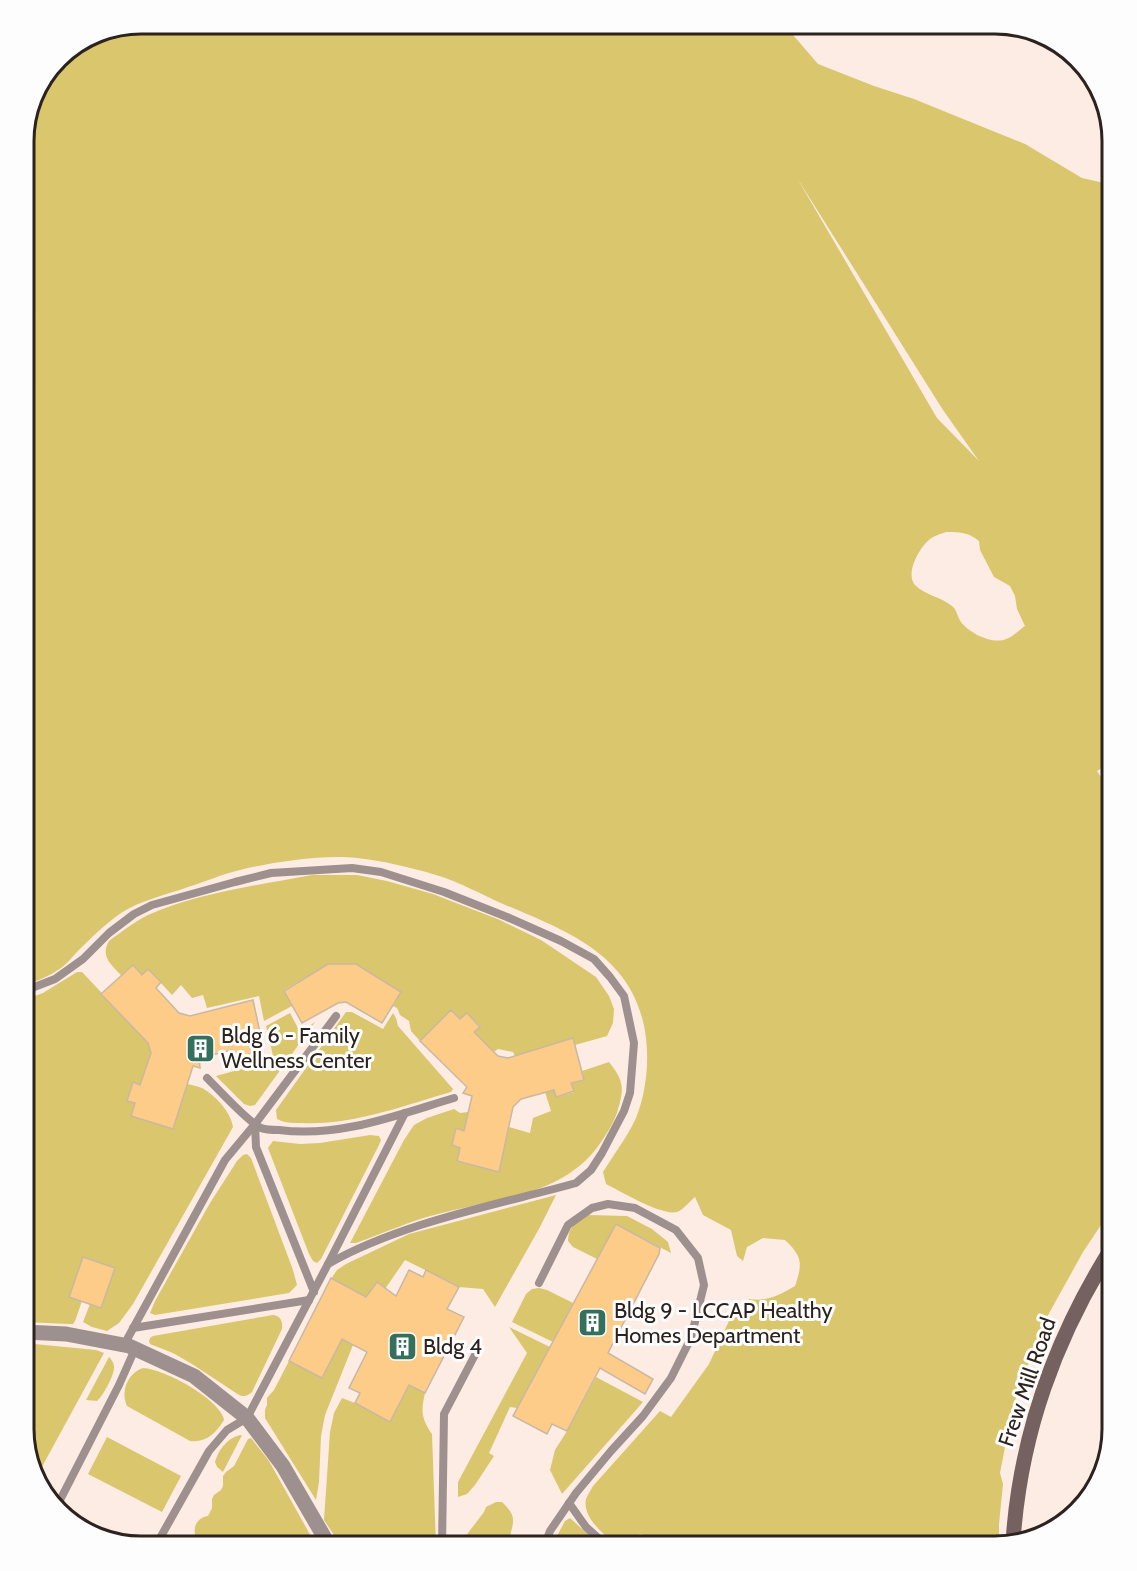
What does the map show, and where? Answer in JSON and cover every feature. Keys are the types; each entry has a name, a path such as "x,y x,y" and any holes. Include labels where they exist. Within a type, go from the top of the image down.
{"street":[{"name":"Frew Mill Road","path":"1013,1535 1022,1464 1034,1415 1072,1318 1102,1263"},
{"path":"34,1332 66,1334 129,1347 194,1376 247,1418 283,1466 324,1536"}],"lane":[{"path":"34,987 55,979 83,959 109,933 134,914 152,905 271,873 351,868 381,872 444,892 561,941 594,959 624,996 634,1043 630,1093 612,1135 591,1170 576,1184 451,1216 398,1233 348,1252 328,1264"},
{"path":"61,1499 119,1385 133,1328 225,1160 336,1016"},
{"path":"207,1078 261,1128 287,1131 340,1130 454,1098"},
{"path":"161,1536 209,1451 228,1430 247,1418 405,1113"},
{"path":"255,1124 256,1147 314,1292"},
{"path":"539,1283 568,1225 592,1208 608,1204 635,1208 676,1230 699,1258 704,1284 692,1338 671,1378 643,1416 569,1503 548,1536"},
{"path":"133,1328 309,1300"},
{"path":"442,1536 444,1414 477,1351"},
{"path":"569,1503 586,1527 596,1536"}],"shaded area":[{"path":"141,34 793,35 818,64 914,99 1025,144 1082,178 1102,183 1102,768 1097,771 1102,779 1102,1224 1083,1252 1042,1326 1013,1406 1000,1473 1003,1484 999,1536 645,1536 640,1534 638,1536 606,1536 591,1520 586,1499 593,1486 660,1411 671,1417 709,1364 735,1308 745,1310 749,1299 768,1299 795,1286 800,1266 798,1256 785,1240 763,1238 747,1247 743,1261 737,1256 731,1230 703,1215 695,1197 679,1211 670,1212 641,1202 606,1184 603,1172 633,1124 642,1099 647,1068 646,1038 640,1010 629,986 614,967 575,937 436,875 367,859 314,858 267,864 233,872 137,905 109,922 61,968 34,982 35,127 43,100 52,82 82,52 114,38","holes":["797,178 943,410 979,461 937,418","946,532 964,533 979,541 980,550 994,577 1010,586 1025,626 1011,637 995,640 975,634 961,622 952,606 923,591 912,580 914,561 925,544 935,536"]},
{"path":"312,875 357,875 433,894 500,920 541,940 596,977 609,996 614,1009 613,1023 607,1036 575,1045 515,1056 513,1052 498,1049 494,1052 474,1032 480,1026 467,1013 460,1019 451,1010 420,1041 411,1031 409,1021 393,1006 401,992 356,964 328,964 284,990 292,1006 264,1021 259,996 207,1008 203,995 192,998 181,985 172,995 148,969 142,975 133,965 122,976 106,956 109,941 148,915 167,907 229,890"},
{"path":"77,972 82,972 149,1043 151,1053 140,1085 133,1083 127,1100 135,1103 131,1116 173,1129 187,1084 202,1088 217,1099 232,1121 233,1127 133,1304 119,1323 107,1331 83,1322 90,1304 101,1308 115,1268 83,1257 82,1301 73,1324 34,1322 34,996"},
{"path":"346,1012 352,1012 383,1029 393,1013 398,1026 453,1089 451,1092 376,1114 338,1121 294,1123 277,1119 276,1110"},
{"path":"290,1013 300,1032 315,1022 255,1105 244,1104 216,1076 274,1060 266,1026"},
{"path":"609,1062 622,1086 617,1113 599,1145 584,1162 567,1175 526,1193 428,1217 356,1243 350,1243 414,1125 454,1109 460,1113 468,1112 464,1131 456,1128 452,1145 499,1171 509,1127 530,1133 533,1118 551,1111 545,1092 554,1090 557,1097 574,1092 571,1083 584,1080 582,1071"},
{"path":"370,1135 379,1136 381,1140 379,1145 317,1263 309,1254 268,1148 273,1141 300,1144 320,1143"},
{"path":"247,1154 251,1158 297,1285 289,1293 155,1315 150,1313 210,1203 237,1161"},
{"path":"556,1195 495,1307 483,1289 459,1287 405,1260 376,1302 331,1279 337,1270 346,1264 409,1234"},
{"path":"588,1215 627,1216 652,1229 668,1242 671,1253 616,1224 597,1259 573,1247 568,1241 572,1228"},
{"path":"539,1288 573,1303 553,1342 512,1322 526,1294 532,1289"},
{"path":"273,1315 281,1320 282,1329 252,1392 246,1396 239,1395 192,1364 150,1344 149,1341 153,1336"},
{"path":"509,1327 550,1347 517,1408 510,1407 489,1453 494,1456 475,1485 467,1494 458,1497 458,1482 527,1353"},
{"path":"342,1339 353,1345 325,1415 316,1500 265,1418 265,1410 267,1398 274,1390 289,1361 322,1378"},
{"path":"34,1344 96,1350 104,1353 42,1467 35,1444 34,1430"},
{"path":"109,1357 114,1366 108,1385 97,1401 86,1400"},
{"path":"143,1368 177,1379 213,1403 224,1420 218,1429 206,1439 190,1441 127,1406 124,1394 127,1383 133,1374"},
{"path":"596,1377 643,1402 562,1494 550,1470 555,1450"},
{"path":"409,1385 425,1393 423,1414 432,1434 436,1536 335,1536 324,1520 330,1432 334,1413 342,1398 390,1422"},
{"path":"242,1435 223,1472 215,1462 219,1453 225,1444"},
{"path":"107,1437 181,1476 162,1512 88,1474"},
{"path":"251,1438 269,1461 311,1536 196,1536 196,1524 208,1516 214,1495 223,1486 223,1476 234,1466 248,1439"},
{"path":"502,1502 509,1510 513,1521 510,1536 466,1536 486,1507"},
{"path":"570,1518 590,1536 557,1536 565,1521"}],"building":[{"path":"328,964 356,964 401,992 382,1023 346,1002 338,1003 302,1023 284,991"},
{"name":"Bldg 6 - Family Wellness Center","path":"133,965 142,975 148,969 161,982 156,988 179,1013 190,1016 253,1000 262,1042 250,1046 251,1054 234,1058 232,1050 199,1058 200,1068 193,1066 173,1129 131,1116 135,1103 127,1101 133,1082 140,1085 151,1053 148,1043 101,994"},
{"path":"451,1010 460,1019 467,1013 480,1027 474,1032 498,1056 508,1058 573,1038 584,1080 571,1083 574,1091 556,1097 554,1090 521,1099 513,1107 499,1172 457,1161 460,1148 452,1145 456,1128 464,1131 472,1096 463,1093 467,1087 420,1041"},
{"name":"Bldg 9 - LCCAP Healthy Homes Department","path":"616,1224 660,1248 608,1353 653,1379 645,1394 600,1368 567,1431 552,1424 547,1434 513,1416"},
{"path":"83,1257 115,1268 101,1308 69,1297"},
{"name":"Bldg 4","path":"409,1270 423,1277 426,1270 459,1287 447,1309 464,1317 425,1393 409,1385 390,1422 355,1403 360,1393 349,1388 367,1352 342,1339 322,1378 289,1361 331,1278 366,1297 377,1282 396,1296"}],"place":[{"name":"Bldg 6 - Family Wellness Center","path":"200,1048"},
{"name":"Bldg 9 - LCCAP Healthy Homes Department","path":"593,1323"},
{"name":"Bldg 4","path":"402,1346"}]}
